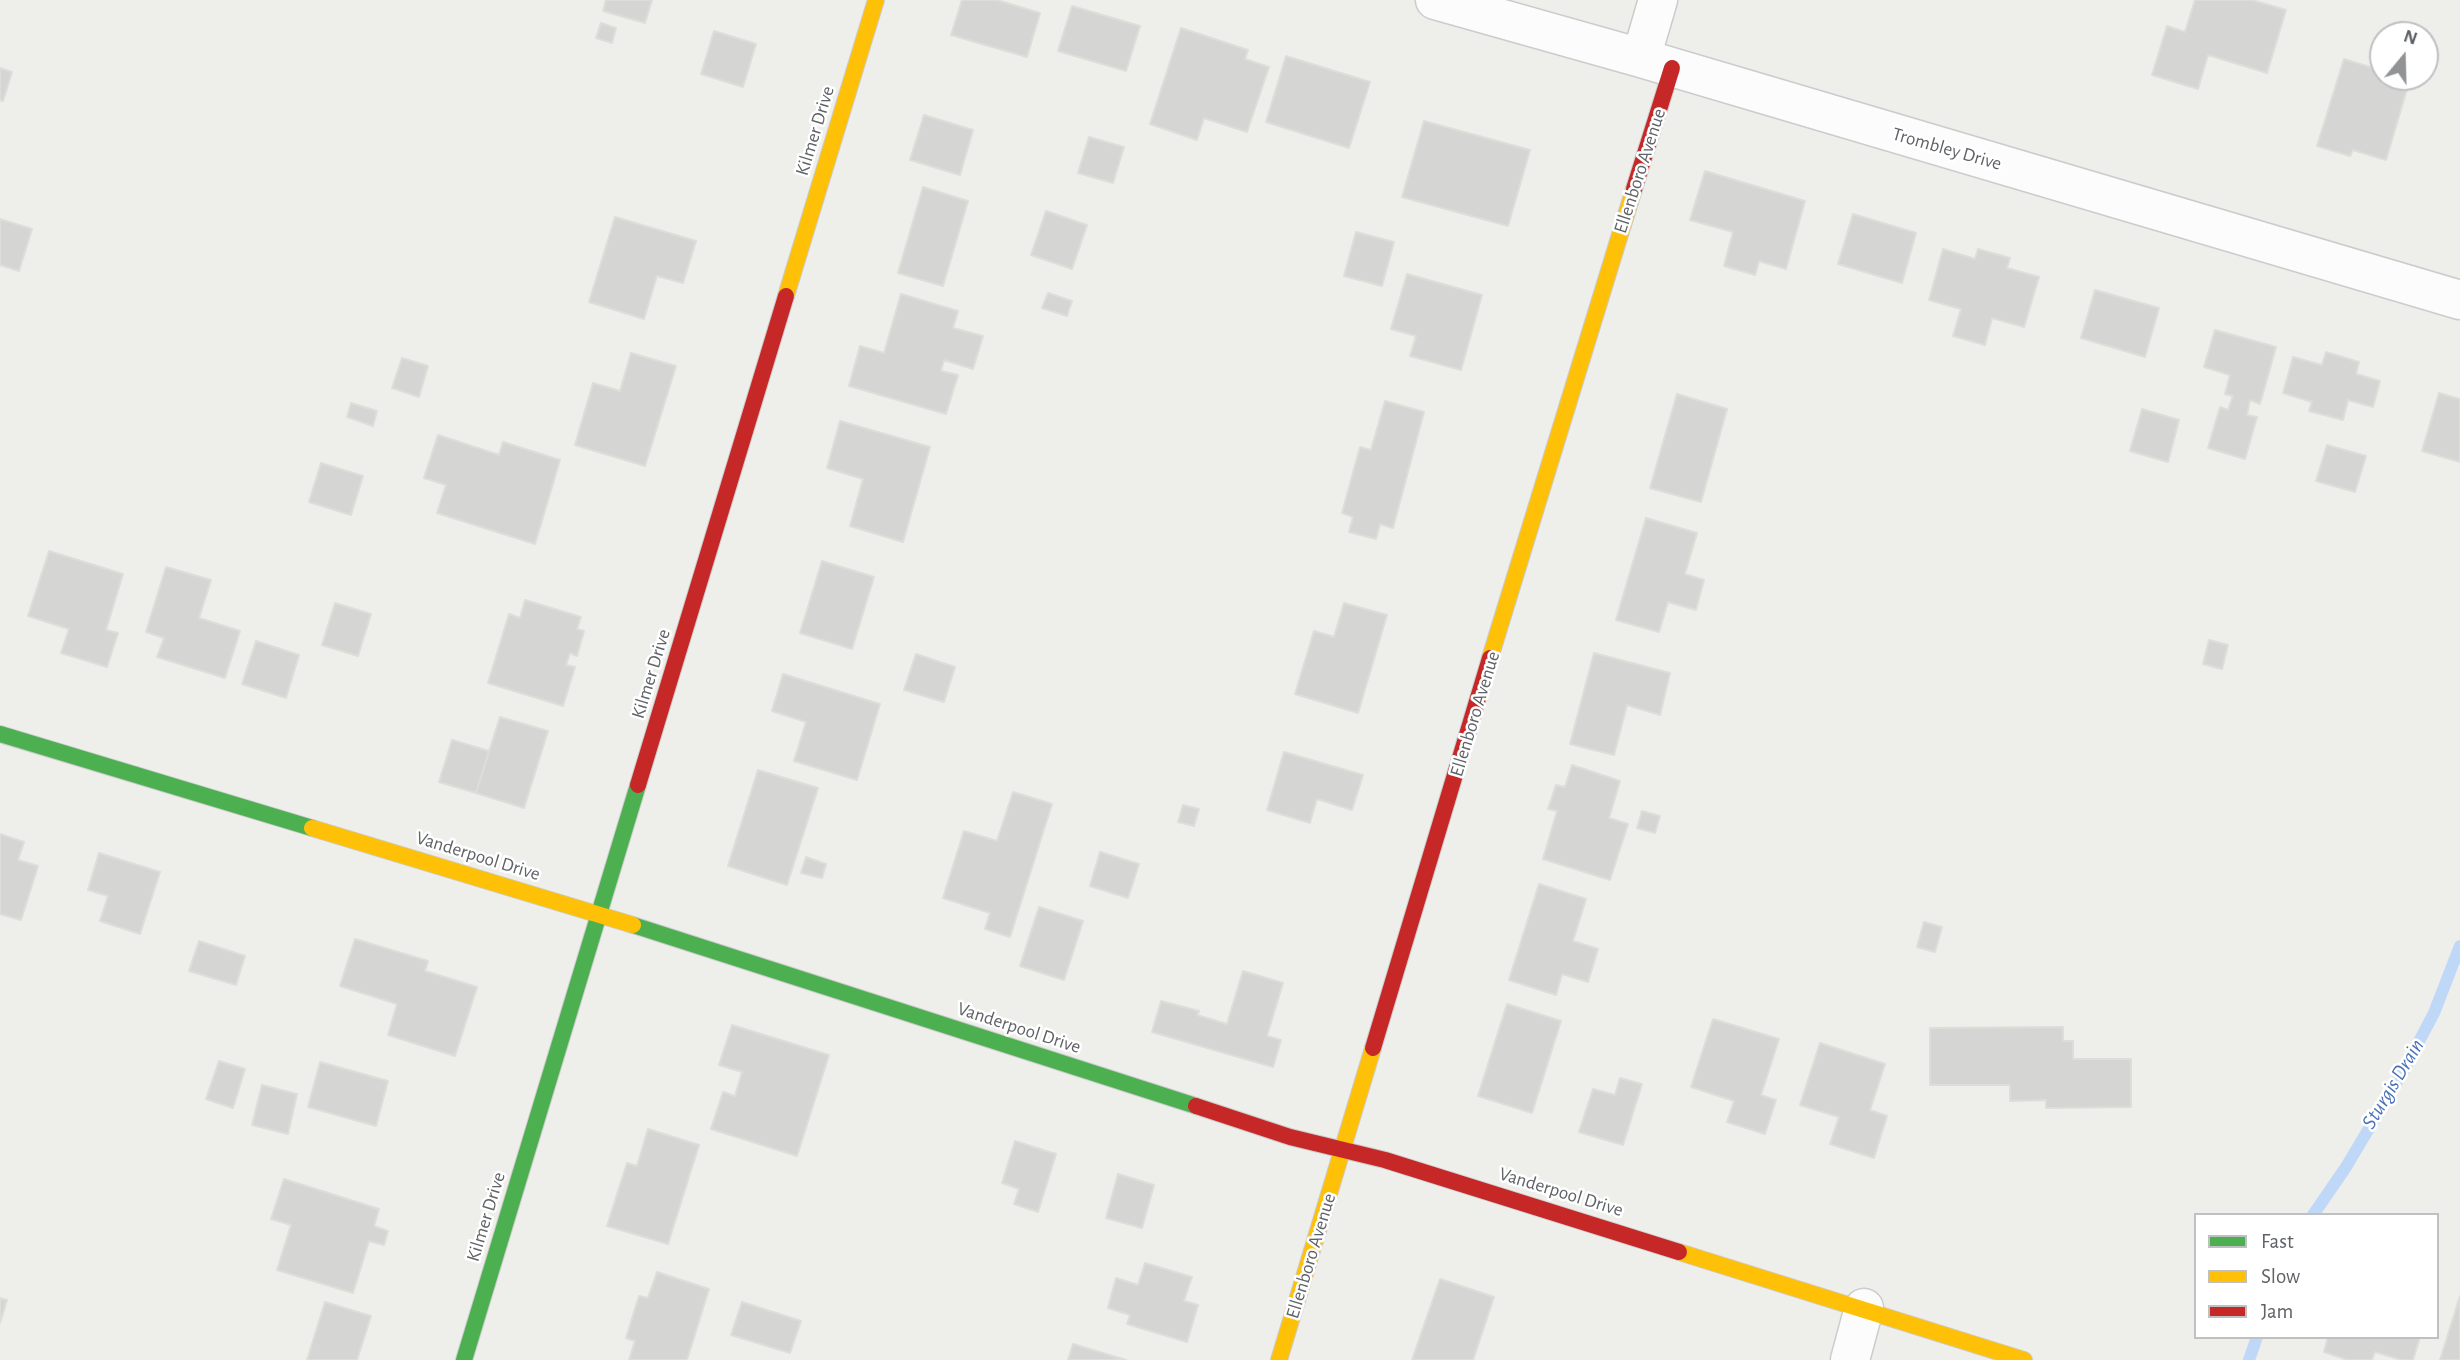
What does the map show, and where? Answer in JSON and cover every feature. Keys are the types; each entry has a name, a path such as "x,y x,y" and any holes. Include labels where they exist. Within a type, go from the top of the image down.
{"street":[{"name":"Kilmer Drive","path":"464,1360 876,0"},
{"name":"Trombley Drive","path":"1434,0 2460,300"},
{"name":"Ellenboro Avenue","path":"1279,1360 1590,327 1656,63 1658,0"},
{"name":"Vanderpool Drive","path":"0,734 600,914 1290,1137 1385,1160 2024,1360"},
{"path":"1850,1360 1864,1308"}],"building":[{"path":"606,0 652,0 645,23 603,11"},
{"path":"962,0 997,0 1040,13 1027,57 951,35"},
{"path":"2195,0 2252,0 2286,10 2267,73 2208,55 2198,89 2152,75 2167,26 2185,32"},
{"path":"1072,6 1140,26 1126,71 1058,51"},
{"path":"601,23 616,28 612,43 596,38"},
{"path":"1181,28 1248,50 1245,59 1269,67 1247,132 1204,118 1197,140 1150,124"},
{"path":"714,31 756,44 743,87 701,74"},
{"path":"1286,56 1370,82 1349,148 1266,122"},
{"path":"2344,59 2369,67 2369,91 2406,91 2386,160 2353,150 2350,156 2317,146"},
{"path":"0,68 12,72 3,101 0,100"},
{"path":"924,115 973,130 960,175 910,160"},
{"path":"1424,121 1530,150 1508,226 1402,197"},
{"path":"1089,137 1124,147 1113,183 1078,173"},
{"path":"1705,171 1805,201 1786,269 1759,261 1755,275 1724,266 1733,232 1690,220"},
{"path":"923,187 968,201 943,286 898,273"},
{"path":"1046,211 1087,225 1072,269 1031,255"},
{"path":"1853,214 1916,233 1902,283 1838,264"},
{"path":"615,217 696,241 683,283 657,276 644,319 589,302"},
{"path":"0,219 32,229 19,271 0,265"},
{"path":"1356,232 1394,242 1382,286 1344,276"},
{"path":"1943,249 1975,259 1978,249 2010,258 2007,268 2039,277 2024,327 1992,318 1985,345 1953,336 1961,309 1929,300"},
{"path":"1407,274 1482,295 1461,370 1410,356 1416,336 1391,329"},
{"path":"2095,290 2159,308 2145,357 2081,338"},
{"path":"1048,293 1072,301 1067,316 1042,308"},
{"path":"901,294 958,311 953,328 983,336 973,369 944,360 941,371 958,375 946,414 849,386 860,346 884,353"},
{"path":"2215,330 2276,347 2260,404 2250,400 2247,415 2257,417 2245,459 2208,448 2220,407 2228,410 2233,396 2225,394 2230,375 2204,367"},
{"path":"2326,352 2359,362 2356,374 2380,381 2373,407 2348,400 2343,420 2309,411 2312,402 2283,393 2293,357 2322,365"},
{"path":"631,353 676,366 645,466 575,445 593,383 620,391"},
{"path":"402,358 428,366 419,397 392,388"},
{"path":"2439,393 2460,399 2460,462 2422,451"},
{"path":"1677,394 1727,409 1701,502 1650,488"},
{"path":"1385,401 1424,412 1393,528 1380,524 1376,539 1349,532 1353,517 1342,513 1360,447 1371,450"},
{"path":"351,403 377,411 373,426 347,417"},
{"path":"2142,409 2179,420 2168,462 2130,451"},
{"path":"840,421 930,447 903,542 850,526 863,479 827,468"},
{"path":"438,435 499,455 503,442 560,460 535,544 437,513 446,485 424,478"},
{"path":"2327,445 2366,456 2355,492 2316,481"},
{"path":"321,463 363,476 351,515 309,502"},
{"path":"1646,518 1697,533 1685,574 1704,580 1696,610 1668,602 1659,632 1616,620"},
{"path":"49,551 123,574 106,630 118,633 107,667 61,653 69,629 28,616"},
{"path":"822,561 874,577 852,649 800,633"},
{"path":"166,567 211,580 199,618 240,631 225,678 157,657 164,638 146,632"},
{"path":"525,600 581,617 577,629 584,631 577,656 570,653 566,665 575,667 563,706 488,683 509,614 520,618"},
{"path":"335,603 371,614 358,656 322,645"},
{"path":"1344,603 1387,615 1358,713 1295,694 1314,631 1334,637"},
{"path":"2209,640 2228,645 2222,669 2203,664"},
{"path":"256,641 299,655 286,698 242,684"},
{"path":"1594,653 1670,673 1660,715 1627,705 1614,755 1570,744"},
{"path":"916,654 955,667 944,702 904,690"},
{"path":"783,674 880,704 857,780 794,761 806,722 772,711"},
{"path":"500,717 548,731 524,808 476,793"},
{"path":"452,740 489,751 476,793 439,782"},
{"path":"1284,752 1363,775 1352,810 1317,799 1310,823 1267,810"},
{"path":"1572,765 1620,781 1609,818 1628,824 1610,880 1543,859 1557,811 1548,809 1556,785 1565,787"},
{"path":"758,770 818,788 787,885 728,866"},
{"path":"1013,792 1052,804 1010,937 985,929 990,913 943,898 964,831 997,841"},
{"path":"1183,805 1199,809 1194,826 1178,822"},
{"path":"1642,811 1660,816 1655,833 1637,828"},
{"path":"0,834 24,842 18,860 38,866 21,920 0,914"},
{"path":"1100,852 1139,864 1128,898 1090,886"},
{"path":"99,853 160,872 140,934 100,921 108,896 88,890"},
{"path":"806,857 826,864 822,878 801,873"},
{"path":"1539,884 1586,899 1573,941 1598,949 1588,982 1562,974 1556,995 1509,980"},
{"path":"1039,907 1083,921 1064,980 1020,966"},
{"path":"1924,922 1942,927 1935,952 1917,947"},
{"path":"355,939 428,961 425,971 477,987 455,1056 388,1035 397,1004 340,986"},
{"path":"199,941 245,956 236,985 189,971"},
{"path":"1243,971 1283,983 1267,1036 1281,1040 1273,1067 1152,1032 1161,1001 1199,1011 1197,1015 1227,1024"},
{"path":"1507,1004 1561,1021 1532,1113 1478,1096"},
{"path":"1713,1019 1779,1039 1761,1095 1776,1100 1765,1134 1727,1122 1734,1101 1691,1087"},
{"path":"732,1025 829,1055 797,1156 711,1129 723,1092 735,1096 742,1072 719,1065"},
{"path":"2063,1027 2063,1041 2073,1041 2073,1059 2131,1059 2131,1107 2046,1108 2046,1100 2010,1101 2010,1085 1930,1085 1930,1028"},
{"path":"1820,1043 1885,1064 1870,1110 1887,1116 1874,1158 1830,1144 1839,1117 1800,1105"},
{"path":"219,1061 245,1069 233,1108 206,1099"},
{"path":"320,1062 388,1081 376,1126 308,1107"},
{"path":"1620,1078 1642,1084 1623,1145 1579,1132 1593,1089 1615,1095"},
{"path":"262,1085 297,1094 288,1134 252,1125"},
{"path":"648,1129 699,1145 668,1244 607,1226 627,1163 637,1166"},
{"path":"1015,1141 1056,1154 1038,1212 1014,1204 1019,1189 1002,1183"},
{"path":"1118,1174 1154,1185 1142,1228 1106,1218"},
{"path":"284,1179 379,1209 374,1226 388,1231 384,1245 369,1241 353,1293 277,1270 291,1225 271,1219"},
{"path":"1145,1263 1192,1277 1184,1301 1198,1305 1187,1342 1127,1324 1130,1315 1108,1308 1116,1278 1138,1285"},
{"path":"657,1272 709,1289 687,1360 629,1360 635,1341 626,1338 639,1296 648,1298"},
{"path":"1440,1279 1494,1297 1473,1360 1412,1360"},
{"path":"2460,1296 2460,1360 2440,1360"},
{"path":"0,1298 7,1300 0,1323"},
{"path":"325,1302 371,1316 357,1360 307,1360"},
{"path":"742,1302 801,1321 790,1353 731,1335"},
{"path":"2327,1339 2419,1339 2413,1360 2402,1360 2375,1352 2372,1360 2348,1360 2324,1352"},
{"path":"1073,1344 1126,1360 1068,1360"}],"waterway":[{"name":"Sturgis Drain","path":"2314,1213 2346,1167 2405,1068 2434,1013 2460,946"},
{"name":"Sturgis Drain","path":"2249,1360 2256,1339"}],"traffic: fast":[{"path":"0,734 312,828"},
{"path":"464,1360 638,785"},
{"path":"633,925 1196,1106"}],"traffic: slow":[{"path":"786,296 876,0"},
{"path":"1490,658 1634,189"},
{"path":"312,828 633,925"},
{"path":"1279,1360 1373,1048"},
{"path":"1679,1252 2024,1360"}],"traffic: jam":[{"path":"1634,189 1672,68"},
{"path":"638,785 786,296"},
{"path":"1373,1048 1490,658"},
{"path":"1196,1106 1290,1137 1385,1160 1679,1252"}]}
